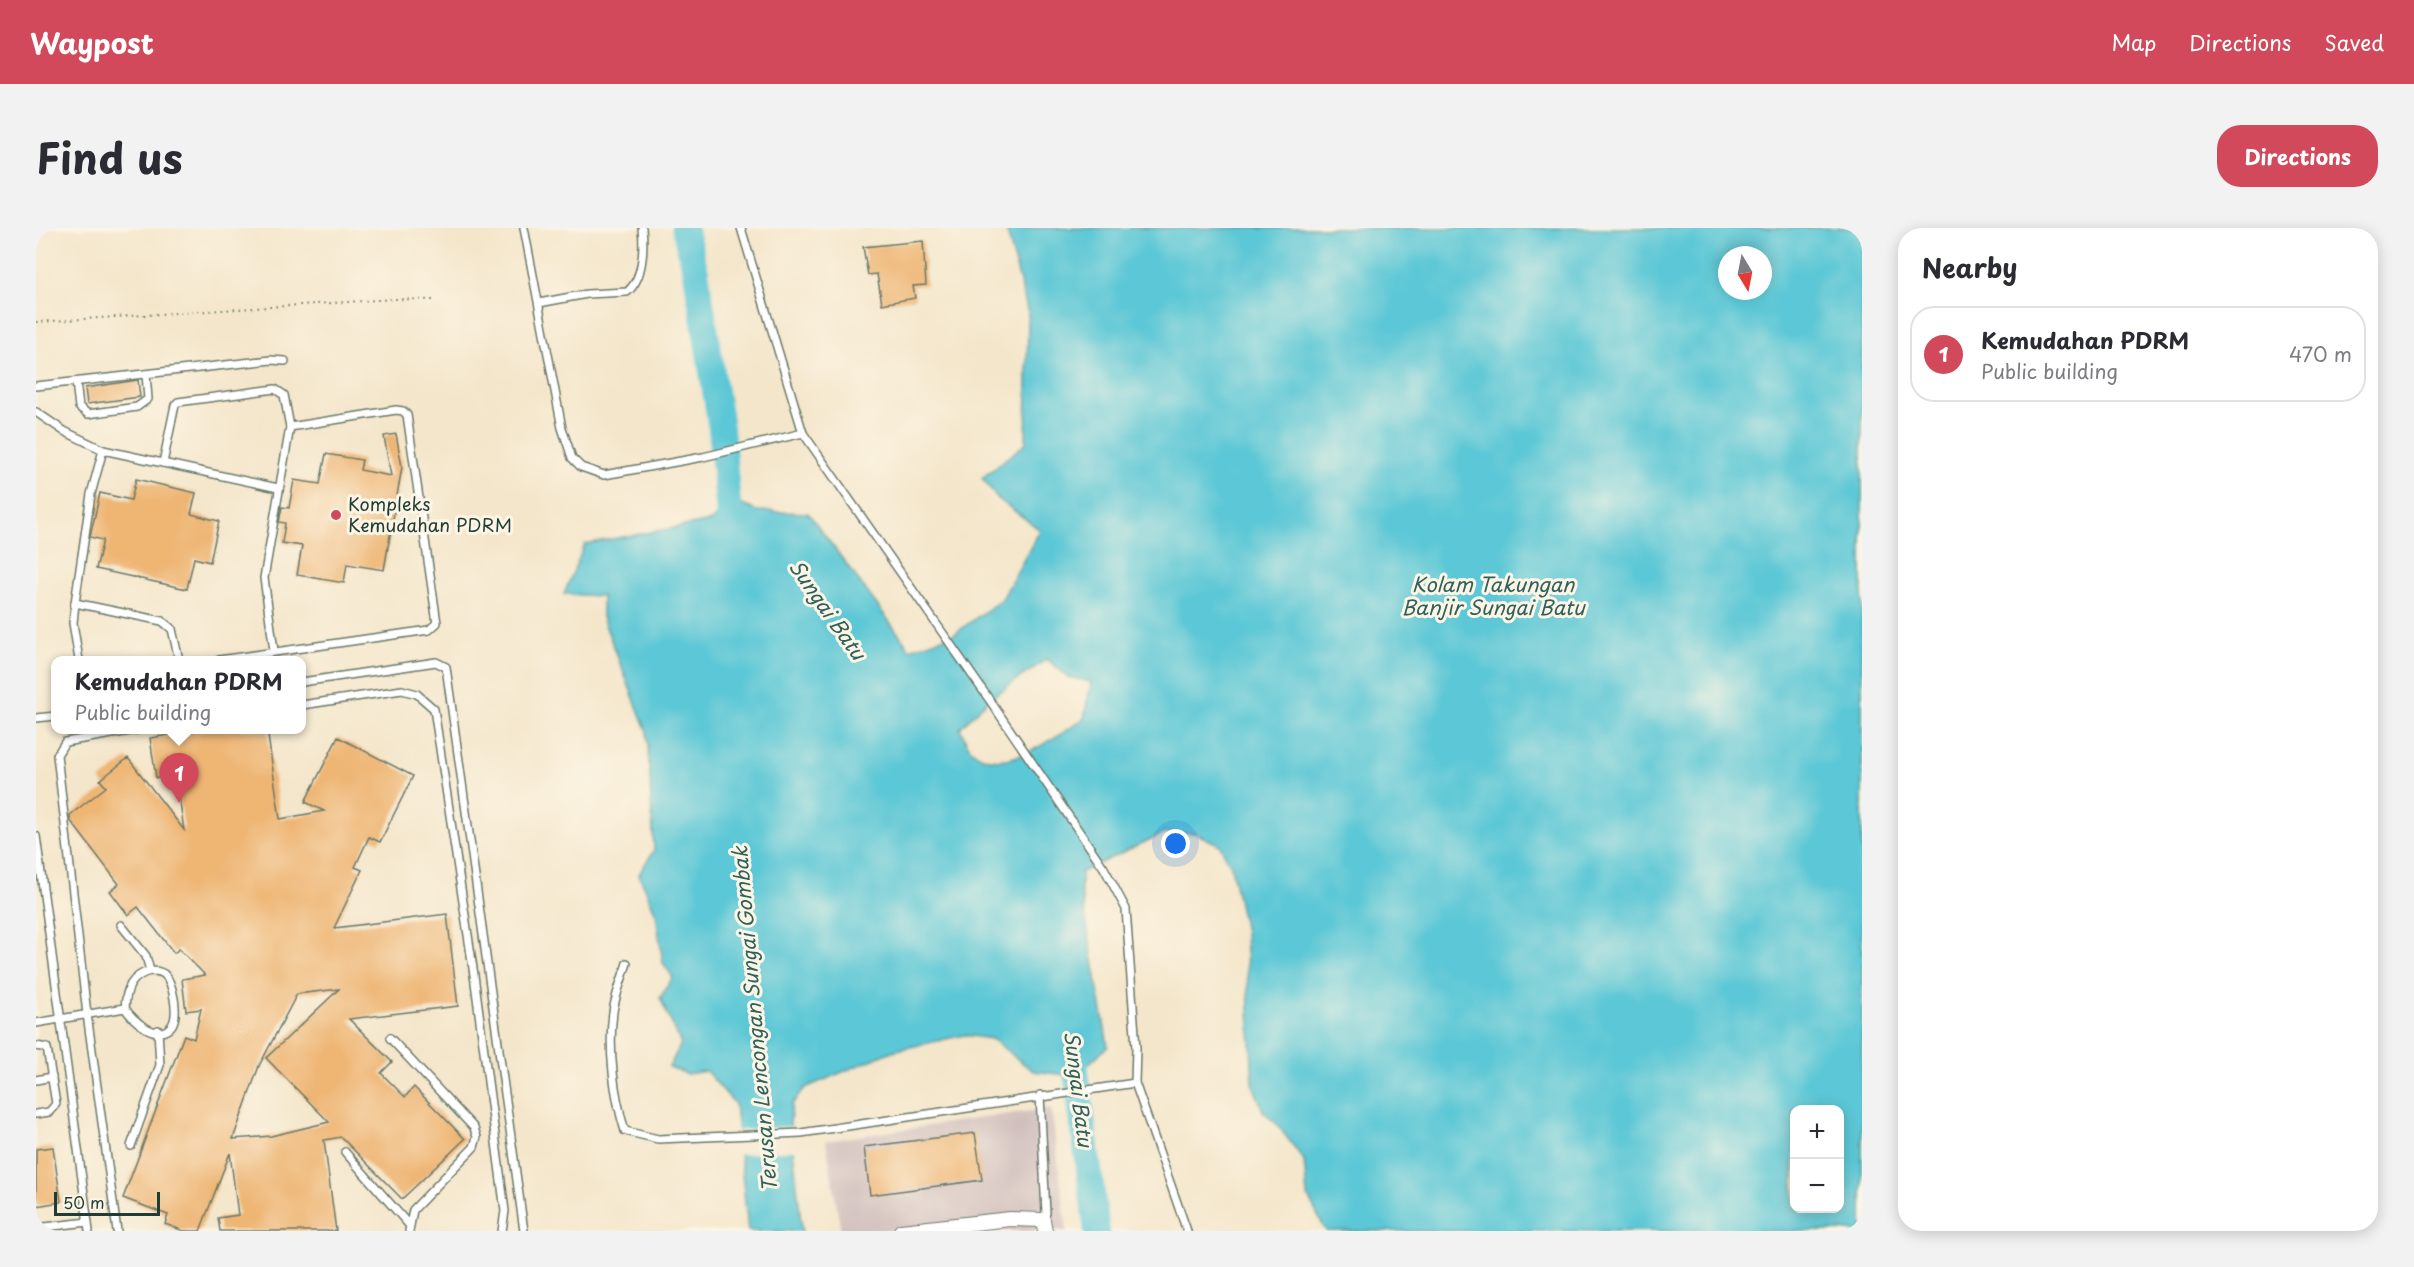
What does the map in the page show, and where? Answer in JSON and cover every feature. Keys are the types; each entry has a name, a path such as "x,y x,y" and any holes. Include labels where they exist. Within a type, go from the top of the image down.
{"street":[{"path":"900,1231 1010,1219 1044,1226"}],"lane":[{"path":"524,228 566,446 581,467 604,475 703,457 803,433"},
{"path":"539,303 587,294 627,291 635,283 639,268 643,243 642,228"},
{"path":"741,228 803,433 993,705 1104,868 1121,898 1128,919 1136,1048 1135,1083 1187,1231"},
{"path":"36,386 271,360 285,361"},
{"path":"76,381 79,407 88,414 143,403 148,399 146,374"},
{"path":"163,463 175,405 178,402 280,390 284,395 290,427 264,578 274,651"},
{"path":"243,656 429,630 437,623 407,415 403,411 396,410 290,427"},
{"path":"36,412 64,431 103,450 278,488"},
{"path":"78,656 73,623 75,603 91,494 103,450"},
{"path":"75,603 162,621 172,629 178,656"},
{"path":"306,681 436,663 446,668 524,1231"},
{"path":"306,704 402,690 417,694 434,709 474,975 505,1211 502,1231"},
{"path":"36,718 51,716"},
{"path":"109,734 65,742 57,755 87,1014 117,1231"},
{"path":"36,836 89,1231"},
{"path":"121,925 146,956 150,971"},
{"path":"627,963 613,1011 612,1045 620,1113 625,1131 658,1140 801,1133 1040,1095 1135,1083"},
{"path":"150,971 160,971 166,976 171,986 174,1017 172,1025 158,1030 143,1026 125,1008 128,988 133,980 150,971"},
{"path":"36,1023 125,1008"},
{"path":"131,1146 160,1065 158,1030"},
{"path":"390,1038 474,1128 477,1137 474,1147 413,1210 409,1228"},
{"path":"36,1046 47,1048 56,1104 54,1110 36,1114"},
{"path":"36,1080 52,1077"},
{"path":"1040,1095 1046,1213 1044,1226"},
{"path":"345,1152 409,1228"},
{"path":"36,1228 88,1222"}],"path":[{"path":"36,322 394,299 434,300"}],"shaded area":[{"path":"1051,1108 1067,1231 841,1231 826,1141"}],"water":[{"name":"Kolam Takungan Banjir Sungai Batu","path":"1006,228 1862,228 1862,1231 1326,1231 1307,1195 1304,1160 1276,1123 1263,1111 1253,1084 1245,932 1231,866 1220,845 1195,833 1164,833 1081,872 1081,892 1108,1046 1075,1076 1033,1071 992,1039 964,1035 892,1051 805,1088 792,1104 790,1122 802,1231 748,1231 735,1104 706,1071 687,1074 669,1067 681,1044 660,998 673,977 663,963 656,914 639,874 654,850 647,732 602,617 602,596 564,594 585,544 712,521 727,499 757,511 808,513 910,649 954,634 1002,599 1040,530 997,498 982,478 1026,443 1028,313","holes":["1047,659 1068,677 1091,682 1084,719 1044,744 1013,758 997,760 983,757 971,749 960,728 988,700"]}],"pier":[{"path":"794,1126 796,1150 737,1155 735,1131"}],"building":[{"path":"923,241 926,285 913,286 915,298 882,304 877,274 868,275 863,247"},
{"path":"138,380 140,397 87,404 85,388"},
{"name":"Kompleks Kemudahan PDRM","path":"396,434 402,467 384,570 347,564 344,583 297,575 302,546 282,543 285,523 279,522 282,507 289,508 294,480 320,484 326,454 362,460 360,470 391,476 384,436"},
{"path":"136,479 196,493 191,514 219,521 210,562 194,558 187,589 96,569 103,540 90,537 100,493 131,500"},
{"path":"175,734 268,734 280,819 324,811 305,802 338,737 413,776 380,842 369,837 355,867 362,870 334,928 447,914 458,1006 349,1019 392,1062 381,1073 405,1097 414,1087 465,1139 402,1199 341,1137 324,1140 336,1231 220,1231 218,1218 238,1215 230,1153 200,1231 184,1231 165,1224 168,1215 123,1198 184,1035 194,1039 201,1009 186,1011 182,979 205,975 179,949 174,953 138,907 128,915 110,891 119,884 70,820 70,815 106,787 100,780 128,758 184,830 176,775 156,778 150,738","holes":["339,989 266,1058 329,1122 271,1136 233,1139 259,1066 297,994"]},
{"path":"975,1133 982,1180 870,1195 864,1147"},
{"path":"53,1147 61,1202 36,1206 36,1149"}],"waterway":[{"name":"Sungai Batu","path":"684,228 696,272 721,428 729,515 745,525"},
{"name":"Sungai Batu","path":"1072,1041 1097,1231"}],"place":[{"name":"Kompleks Kemudahan PDRM","path":"336,515"},
{"name":"Kemudahan PDRM","path":"179,803"}],"water label":[{"name":"Terusan Lencongan Sungai Gombak","path":"755,1019"}]}
